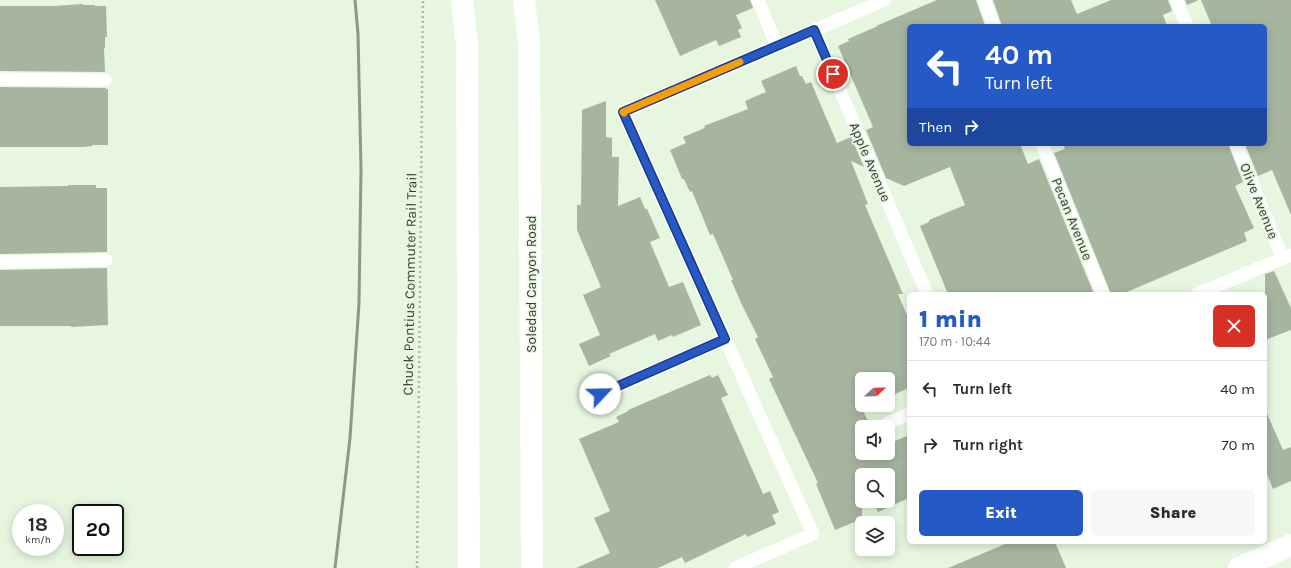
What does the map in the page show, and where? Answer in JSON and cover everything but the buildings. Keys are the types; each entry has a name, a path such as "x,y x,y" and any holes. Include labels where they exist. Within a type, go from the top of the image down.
{"main road":[{"path":"462,0 467,46 468,568"},
{"name":"Soledad Canyon Road","path":"524,0 529,43 532,568"},
{"path":"1239,568 1291,545"}],"lane":[{"path":"758,0 777,46"},
{"path":"735,568 812,534 623,112 885,0"},
{"path":"984,0 993,24"},
{"path":"1176,0 1186,24"},
{"name":"Apple Avenue","path":"814,30 926,292"},
{"path":"0,79 106,80"},
{"name":"Pecan Avenue","path":"1043,146 1102,292"},
{"name":"Olive Avenue","path":"1237,146 1287,257"},
{"path":"1202,292 1287,257"},
{"path":"0,262 106,260"},
{"path":"600,394 725,339"},
{"path":"895,420 907,415"}],"path":[{"name":"Chuck Pontius Commuter Rail Trail","path":"417,568 423,0"}],"railway":[{"path":"335,568 350,438 359,303 361,169 358,34 355,0"}],"slow traffic":[{"path":"624,113 623,112 740,62"}],"route":[{"path":"600,394 725,339 623,112 814,30 833,74"}]}
